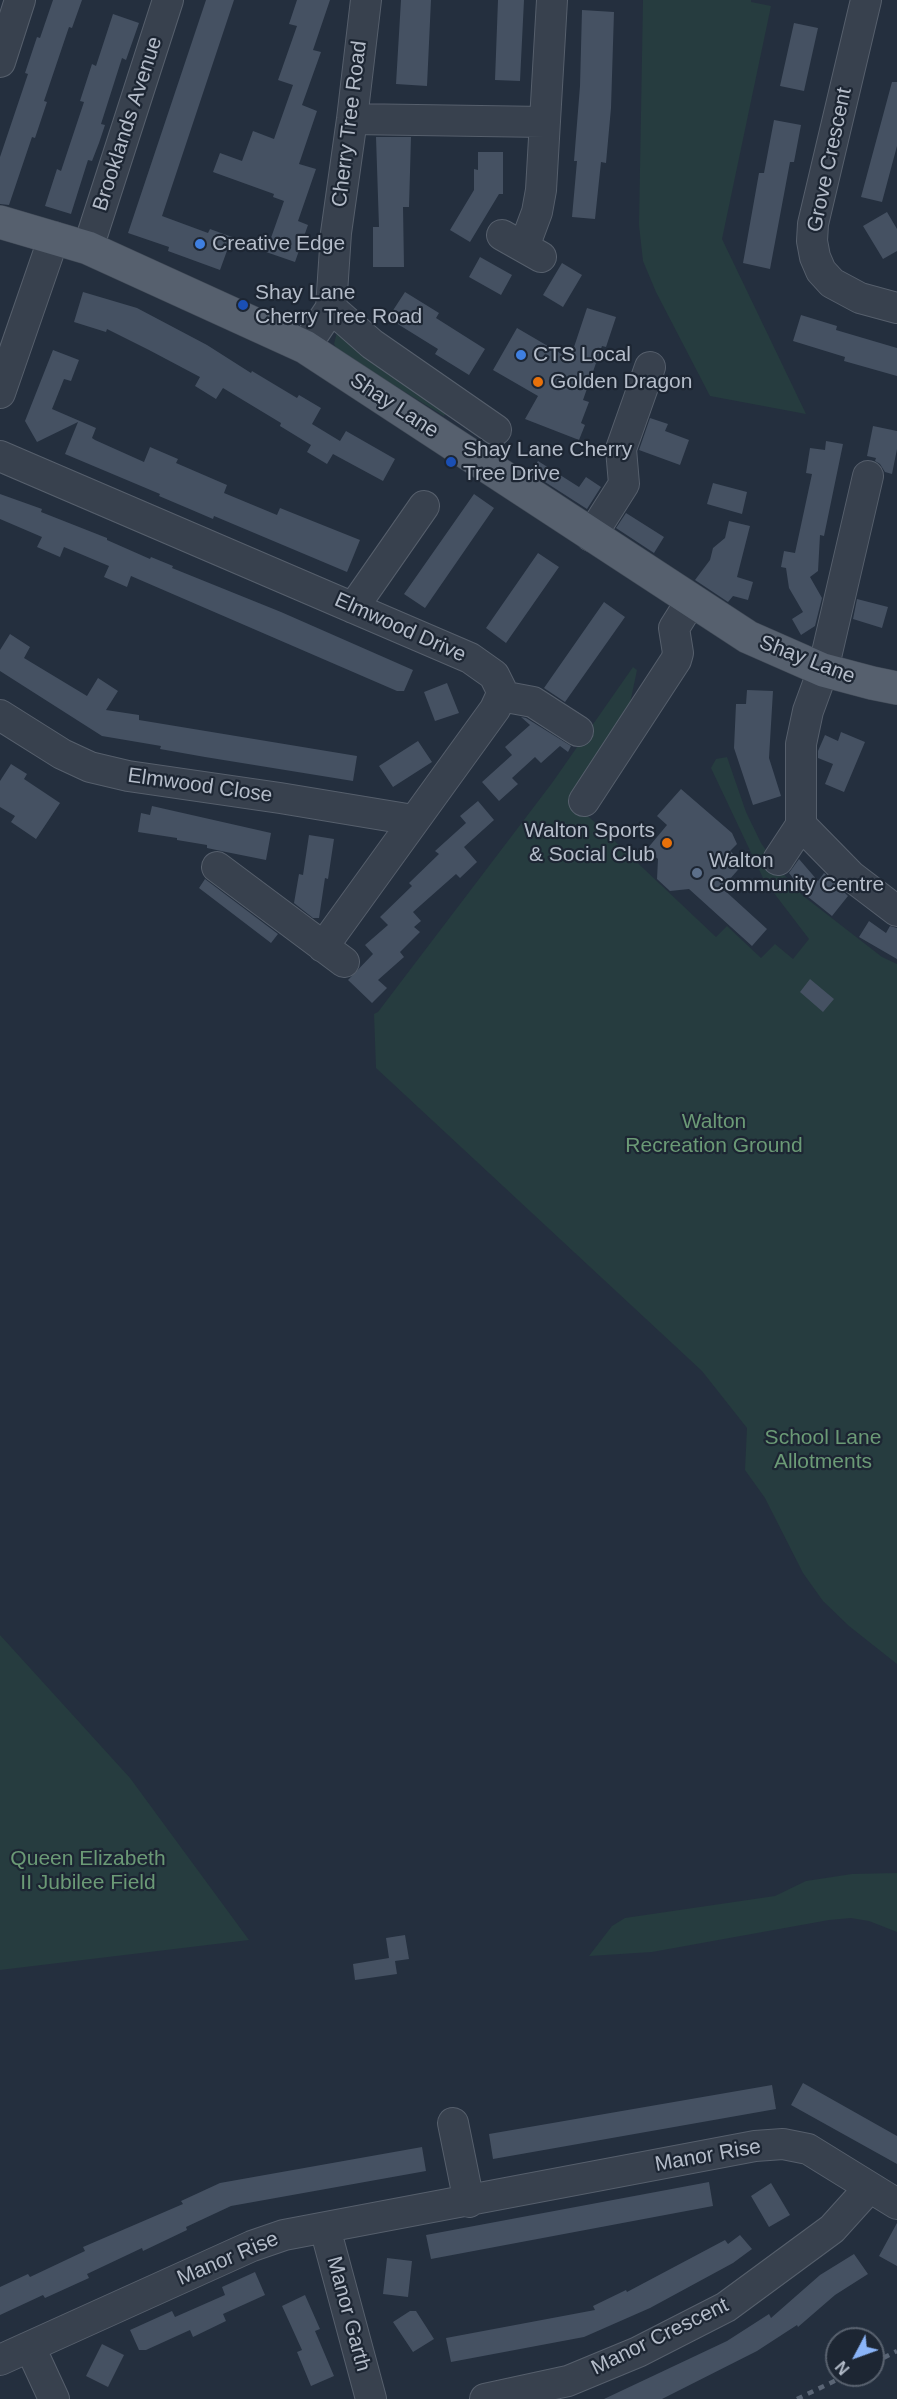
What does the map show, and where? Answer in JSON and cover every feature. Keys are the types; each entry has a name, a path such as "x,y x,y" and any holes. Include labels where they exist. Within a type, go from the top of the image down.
{"main road":[{"name":"Shay Lane","path":"0,222 88,248 304,347 748,637 823,670 897,688"}],"street":[{"path":"0,62 20,0"},
{"name":"Brooklands Avenue","path":"88,248 168,0"},
{"name":"Cherry Tree Road","path":"331,308 336,233 366,0"},
{"path":"522,246 537,212 541,190 552,0"},
{"name":"Grove Crescent","path":"866,0 813,224 812,241 821,271 832,284 860,298 897,308"},
{"path":"352,118 545,122"},
{"path":"0,393 54,237"},
{"path":"304,347 331,308 372,344 496,430"},
{"path":"591,536 624,484 621,449 650,367"},
{"name":"Elmwood Drive","path":"0,456 471,658 494,675 501,689 501,696"},
{"path":"778,860 801,825 801,744 808,711 823,670 868,476"},
{"path":"353,608 424,506"},
{"path":"584,801 676,660 678,653 674,627 691,601"},
{"path":"216,867 334,954 413,820 495,709 501,696 534,702 578,731"},
{"name":"Elmwood Close","path":"0,715 62,754 90,767 128,776 413,820"},
{"path":"801,825 851,876 897,911"},
{"path":"453,2123 469,2202"},
{"name":"Manor Rise","path":"0,2360 252,2246 284,2235 469,2202 755,2146 783,2144 808,2149 897,2204"},
{"name":"Manor Crescent","path":"485,2399 568,2381 638,2352 726,2307 832,2229 869,2188"},
{"name":"Manor Garth","path":"325,2228 371,2399"},
{"path":"30,2347 54,2399"}],"green space":[{"path":"643,0 751,0 751,2 771,6 722,239 806,414 710,396 656,292 643,261 639,225"},
{"path":"337,332 450,408 444,416 338,351 334,344"},
{"name":"Walton Recreation Ground","path":"633,667 637,670 628,713 571,800 716,937 727,926 761,958 775,944 793,959 809,939 764,880 711,768 716,759 727,757 746,812 761,843 780,870 802,895 882,957 897,964 897,1664 849,1626 823,1601 803,1573 765,1498 745,1470 747,1428 702,1371 376,1068 374,1014 378,1012 552,783"},
{"name":"Queen Elizabeth II Jubilee Field","path":"0,1635 130,1778 249,1940 0,1970"},
{"path":"897,1873 897,1932 869,1921 851,1918 652,1952 589,1956 612,1926 625,1918 775,1896 806,1881 852,1874"}],"building":[{"path":"53,0 82,0 72,28 69,27 44,101 47,102 35,138 32,137 9,205 0,204 0,157 28,74 25,73 37,37 40,38"},
{"path":"206,0 234,0 162,216 208,233 210,229 232,237 220,270 168,251 169,247 128,233"},
{"path":"297,0 330,0 313,50 321,52 302,105 317,111 299,164 316,169 298,221 308,225 295,262 266,252 284,201 273,197 274,194 213,172 220,153 242,161 253,131 274,139 293,85 278,80 297,26 289,24"},
{"path":"401,0 431,0 427,86 396,84"},
{"path":"498,0 524,0 520,81 495,80"},
{"path":"582,10 614,12 611,108 606,163 601,162 595,219 572,217 577,161 574,161 580,86"},
{"path":"113,14 139,23 126,60 122,58 101,124 105,125 92,161 88,160 71,214 45,206 57,169 61,171 84,102 80,101 92,64 96,66"},
{"path":"794,23 818,28 804,91 780,86"},
{"path":"892,82 897,82 897,146 882,202 861,197"},
{"path":"774,120 801,125 794,162 790,162 770,269 743,263 759,173 764,173"},
{"path":"376,137 411,137 409,207 403,207 404,267 373,267 373,227 379,227"},
{"path":"478,152 503,152 503,194 499,194 470,242 450,230 474,190 474,169 478,170"},
{"path":"887,212 897,229 897,251 883,259 863,226"},
{"path":"480,257 512,275 501,295 469,277"},
{"path":"562,263 582,275 563,307 543,295"},
{"path":"83,292 137,308 207,345 297,398 299,395 321,408 312,424 340,441 346,431 395,459 383,481 333,454 327,464 307,452 311,445 280,426 281,423 223,388 216,399 195,386 200,377 107,329 106,332 74,322"},
{"path":"405,292 439,313 436,318 485,349 469,375 435,354 438,349 388,318"},
{"path":"587,308 616,317 606,347 602,346 583,400 589,402 581,423 585,425 579,440 525,419 538,396 493,370 517,328 570,359"},
{"path":"801,315 837,326 836,330 897,348 897,376 844,361 845,357 793,341"},
{"path":"53,350 79,360 71,381 64,379 52,409 96,428 92,438 144,462 150,447 178,459 176,463 227,485 224,493 277,515 280,508 360,540 347,572 214,516 213,519 65,454 78,422 37,442 25,421"},
{"path":"650,418 668,424 665,431 689,440 680,465 639,450"},
{"path":"873,426 897,431 897,449 892,474 885,472 875,461 876,458 867,456"},
{"path":"826,441 843,444 824,536 820,535 818,571 810,577 822,598 815,626 801,635 792,619 803,612 789,588 786,568 781,567 784,551 795,553 812,474 806,473 810,448 825,450"},
{"path":"538,461 579,487 586,477 601,487 587,509 531,473"},
{"path":"713,483 747,492 742,514 707,504"},
{"path":"0,494 42,509 41,512 107,538 150,559 151,557 173,566 172,568 281,612 413,670 404,691 397,691 131,576 127,587 104,577 109,566 64,547 60,557 37,547 42,537 0,519"},
{"path":"474,494 494,508 425,608 404,594"},
{"path":"626,513 664,537 654,553 616,528"},
{"path":"729,521 750,526 737,577 753,582 748,600 733,596 728,602 695,580 710,560 713,548 725,538"},
{"path":"538,553 559,567 506,643 486,628"},
{"path":"857,599 888,607 882,628 853,619"},
{"path":"604,602 625,617 565,702 544,688"},
{"path":"10,634 30,647 24,658 87,696 98,678 118,691 106,710 139,715 139,720 357,756 353,781 160,749 161,746 102,736 0,671 0,650"},
{"path":"447,683 459,713 435,721 424,692"},
{"path":"747,690 773,691 769,758 781,796 753,805 734,748 736,704 746,704"},
{"path":"521,717 571,746 568,752 560,746 541,763 535,757 512,778 518,784 499,801 482,782 512,755 505,747 530,725"},
{"path":"841,732 865,742 844,792 825,784 833,764 818,758 818,751 825,735 838,741"},
{"path":"418,741 432,762 393,787 379,766"},
{"path":"11,764 27,774 24,779 60,803 36,839 11,822 15,816 0,807 0,781"},
{"name":"Walton Community Centre","path":"681,789 732,833 737,844 730,851 744,863 722,888 767,929 752,946 689,889 670,891 657,879 658,859 647,849 667,825 657,816"},
{"path":"478,801 494,820 464,847 477,862 460,878 456,874 413,912 421,921 414,927 420,932 400,952 404,957 378,980 387,988 372,1003 348,980 373,954 365,945 388,925 380,917 412,886 409,883 439,854 435,851 466,823 460,816"},
{"path":"152,806 271,833 266,860 207,848 207,845 177,840 177,838 138,832 141,813 150,815"},
{"path":"309,835 334,839 319,918 313,918 294,903 299,874 303,875"},
{"path":"799,859 818,881 824,873 848,896 832,916 807,896 789,873"},
{"path":"205,879 278,934 271,943 199,888"},
{"path":"869,921 886,933 890,926 897,928 897,959 859,937"},
{"path":"810,979 834,999 823,1012 800,992"},
{"path":"405,1935 409,1959 395,1961 397,1974 355,1980 353,1964 389,1958 386,1938"},
{"path":"803,2083 897,2136 897,2164 791,2105"},
{"path":"772,2085 776,2109 493,2159 489,2134"},
{"path":"422,2147 426,2171 231,2206 143,2251 142,2248 87,2274 89,2278 45,2298 43,2295 0,2315 0,2287 28,2274 30,2277 85,2251 83,2247 183,2204 181,2201 220,2183"},
{"path":"709,2182 713,2206 431,2259 426,2235"},
{"path":"771,2183 790,2215 769,2227 751,2196"},
{"path":"897,2223 897,2266 879,2256"},
{"path":"740,2235 752,2249 733,2263 650,2308 584,2337 451,2362 446,2338 595,2310 593,2306 626,2290 627,2292 725,2240 728,2244"},
{"path":"854,2254 868,2274 835,2295 798,2327 797,2325 757,2351 662,2399 604,2399 727,2341 769,2314 771,2318 820,2275"},
{"path":"387,2258 412,2261 408,2297 383,2294"},
{"path":"255,2272 265,2295 223,2314 226,2321 193,2337 190,2330 146,2350 139,2350 130,2330 172,2311 175,2317 225,2295 222,2287"},
{"path":"305,2295 320,2329 315,2331 334,2376 311,2386 297,2352 302,2350 282,2306"},
{"path":"410,2311 416,2311 434,2339 413,2352 393,2322"},
{"path":"102,2344 124,2355 108,2387 86,2376"}],"railway":[{"path":"885,2357 897,2351"},
{"path":"797,2399 825,2386"}],"place":[{"name":"Creative Edge","path":"200,244"},
{"name":"Shay Lane Cherry Tree Road","path":"243,305"},
{"name":"CTS Local","path":"521,355"},
{"name":"Golden Dragon","path":"538,382"},
{"name":"Shay Lane Cherry Tree Drive","path":"451,462"},
{"name":"Walton Sports & Social Club","path":"667,843"},
{"name":"Walton Community Centre","path":"697,873"}],"park label":[{"name":"School Lane Allotments","path":"823,1450"}]}
